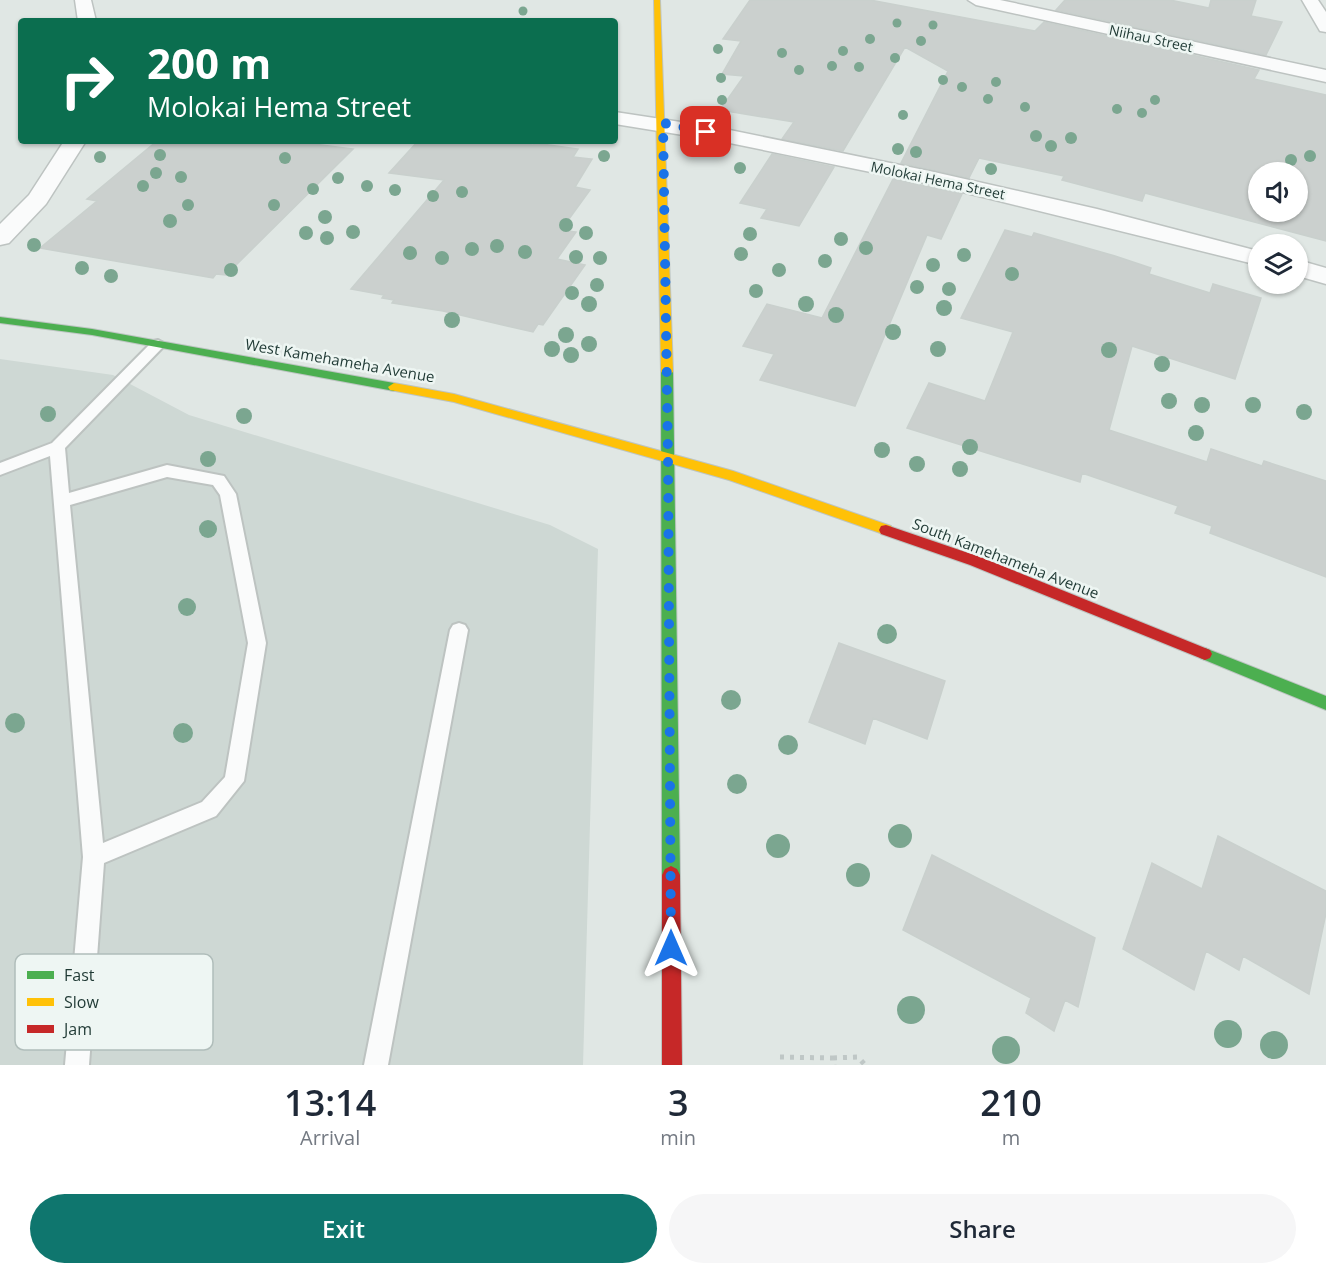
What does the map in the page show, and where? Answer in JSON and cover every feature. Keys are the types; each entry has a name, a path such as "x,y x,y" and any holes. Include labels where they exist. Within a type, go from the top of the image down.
{"street":[{"path":"83,0 86,18"},
{"path":"657,0 663,123 668,459 672,1065"},
{"name":"Niihau Street","path":"976,0 1326,76"},
{"path":"1310,0 1326,27"},
{"name":"Molokai Hema Street","path":"618,118 663,123 945,181 1133,224 1248,255"},
{"path":"0,238 39,199 73,144"},
{"path":"1308,271 1326,276"},
{"name":"West Kamehameha Avenue","path":"0,320 158,344 454,398 668,459"},
{"name":"South Kamehameha Avenue","path":"668,459 733,477 975,561 1326,703"}],"lane":[{"path":"0,469 57,447 158,344"},
{"path":"57,447 94,857 86,954"},
{"path":"63,501 167,471 218,480 228,494 257,643 234,781 209,809 94,857"},
{"path":"376,1065 459,630"},
{"path":"77,1065 78,1050"}],"path":[{"path":"780,1058 833,1061 858,1057 866,1065"}],"shaded area":[{"path":"0,359 113,375 189,415 550,525 598,549 583,1065 0,1065"}],"building":[{"path":"750,0 870,0 1035,31 1044,22 1259,70 1254,79 1326,95 1326,241 1308,236 1308,234 1300,234 1254,222 1308,222 1308,162 1248,162 1248,220 1145,193 1142,201 1062,180 1064,176 979,158 969,178 901,163 948,71 905,47 843,151 782,139 794,122 720,110 744,76 722,74 741,41 723,39"},
{"path":"1065,0 1170,0 1209,8 1211,0 1256,0 1251,16 1282,22 1266,55 1056,10"},
{"path":"153,144 314,144 353,149 226,275 216,274 213,278 40,248 97,201 87,199"},
{"path":"415,144 542,144 578,149 573,157 592,159 575,187 590,190 561,230 576,232 557,259 585,265 543,325 538,324 533,332 443,311 392,303 394,300 382,298 384,295 351,289 444,180 389,173"},
{"path":"772,154 834,167 799,226 761,218 767,209 740,203"},
{"path":"893,179 962,194 941,239 927,235 855,406 760,380 774,354 743,346 767,304 822,318"},
{"path":"1005,230 1032,237 1034,233 1115,256 1151,268 1149,274 1210,293 1213,284 1261,298 1235,379 1132,346 1109,430 1207,462 1211,449 1262,466 1264,461 1326,481 1326,577 1210,533 1212,526 1175,513 1178,506 1082,473 1080,482 907,428 929,383 985,401 1013,332 961,318"},
{"path":"839,643 945,681 927,739 873,718 865,744 809,722"},
{"path":"1218,836 1326,891 1326,913 1309,994 1243,956 1239,970 1206,951 1194,990 1123,949 1152,863 1202,889"},
{"path":"932,855 1095,938 1078,1007 1065,1000 1054,1031 1026,1013 1031,998 903,930"}],"traffic: fast":[{"path":"0,320 92,332 394,387"},
{"path":"667,372 671,875"},
{"path":"1205,654 1326,703"}],"traffic: slow":[{"path":"657,0 667,372"},
{"path":"394,387 454,398 733,476 886,530"}],"traffic: jam":[{"path":"886,530 975,561 1205,654"},
{"path":"671,875 672,1065"}],"route":[{"path":"671,948 663,123 706,132"}]}
